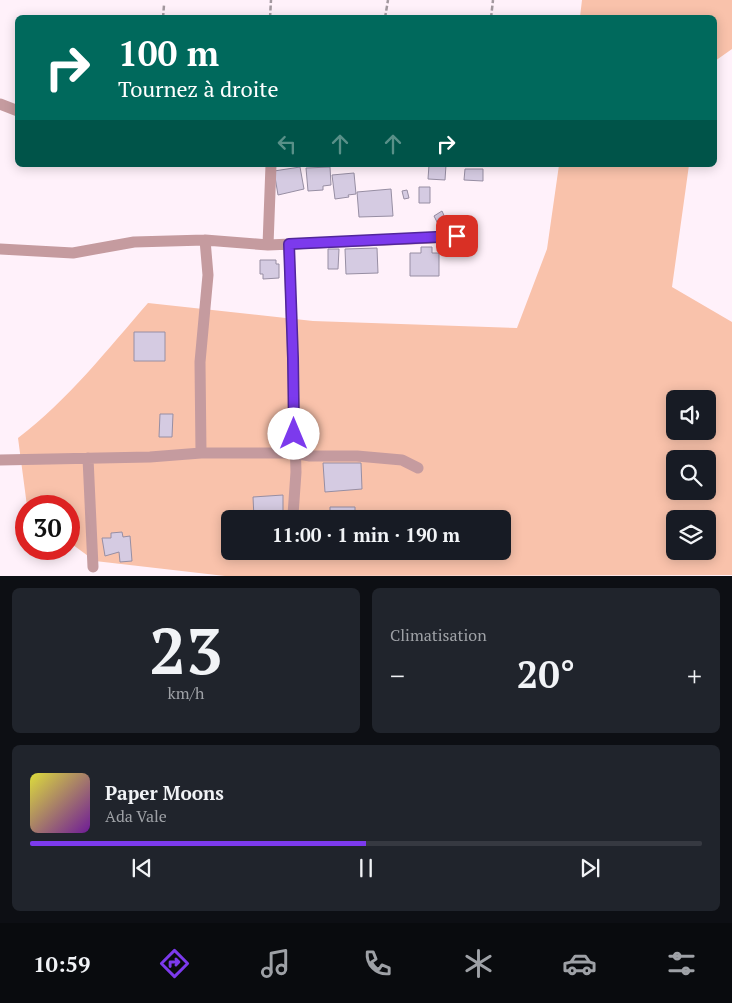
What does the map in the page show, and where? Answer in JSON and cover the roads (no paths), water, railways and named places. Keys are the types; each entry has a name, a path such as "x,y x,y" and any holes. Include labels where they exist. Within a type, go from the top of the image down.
{"street":[{"path":"0,104 15,110"},
{"path":"268,245 271,167"},
{"path":"0,249 72,253 134,242 205,240 268,245 457,236"},
{"path":"201,454 200,362 208,275 205,240"},
{"path":"289,244 296,472 293,510"},
{"path":"0,460 294,453 310,456 357,456 402,460 418,468"},
{"path":"88,458 93,567"}]}
